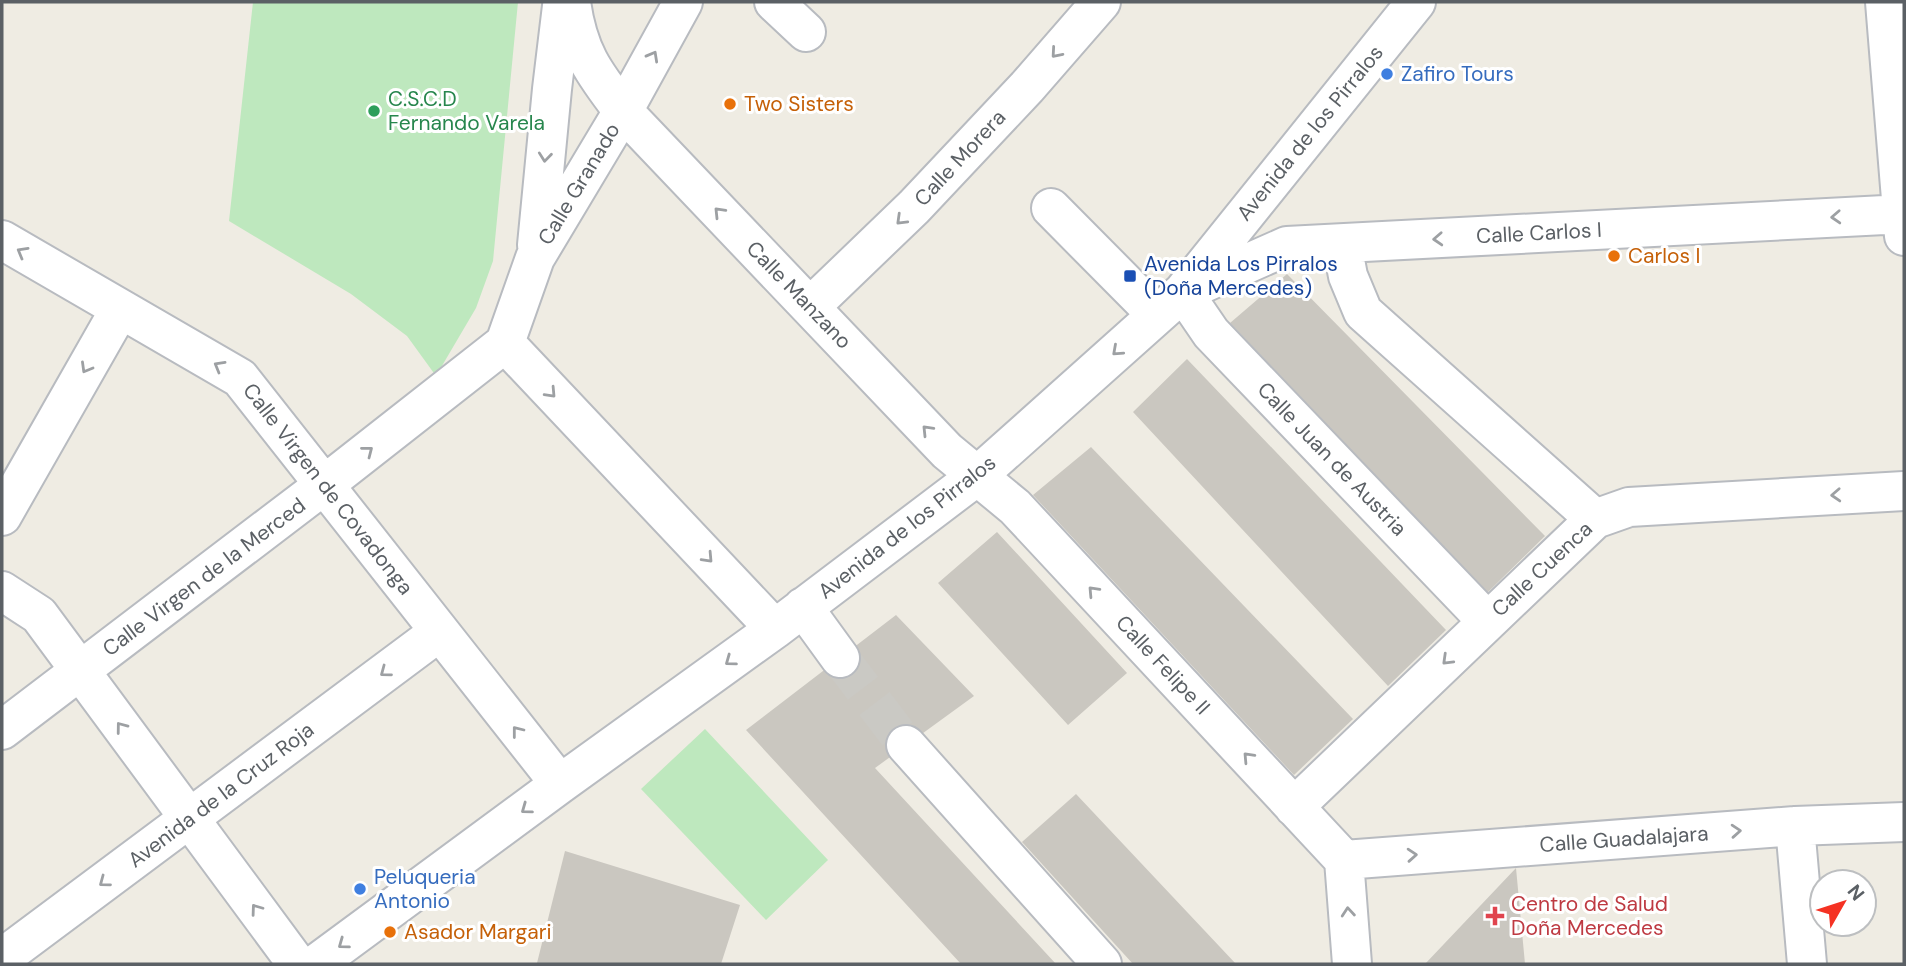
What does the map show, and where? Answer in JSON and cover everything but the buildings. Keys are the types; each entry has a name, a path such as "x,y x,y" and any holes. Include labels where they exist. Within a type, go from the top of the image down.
{"street":[{"name":"Calle Granado","path":"535,257 563,2"},
{"name":"Calle Manzano","path":"570,2 588,62 623,111 947,451 977,476"},
{"name":"Calle Granado","path":"505,344 535,257 623,111 683,2"},
{"path":"774,2 806,32"},
{"name":"Calle Morera","path":"810,307 914,207 1027,87 1101,2"},
{"name":"Avenida de los Pirralos","path":"316,964 789,618 977,476 1170,303 1416,2"},
{"path":"1885,2 1904,221"},
{"path":"552,89 559,79 568,74 588,73 597,78"},
{"name":"Calle Juan de Austria","path":"1051,208 1211,333 1487,621"},
{"name":"Calle Carlos I","path":"1170,303 1287,246 1904,221"},
{"name":"Calle Virgen de Covadonga","path":"2,240 240,378 559,784"},
{"path":"1342,244 1348,276 1363,312 1595,519"},
{"path":"2,516 120,309"},
{"path":"505,344 789,618 840,658"},
{"name":"Calle Virgen de la Merced","path":"2,730 505,344"},
{"name":"Calle Felipe II","path":"977,476 1015,507 1344,860"},
{"name":"Calle Cuenca","path":"1294,807 1595,519 1629,507 1904,491"},
{"path":"2,591 38,615 297,964"},
{"name":"Avenida de la Cruz Roja","path":"2,958 439,632"},
{"path":"906,745 1102,964"},
{"name":"Calle Guadalajara","path":"1344,860 1795,826 1904,822"},
{"path":"1795,826 1807,964"},
{"path":"1344,860 1352,964"}],"green space":[{"name":"C.S.C.D Fernando Varela","path":"253,2 518,2 493,261 476,308 436,376 407,336 351,294 229,221"},
{"path":"705,729 828,860 766,920 641,789"}],"tunnel":[{"path":"840,658 906,745"}],"place":[{"name":"Zafiro Tours","path":"1387,74"},
{"name":"Two Sisters","path":"730,104"},
{"name":"C.S.C.D Fernando Varela","path":"374,111"},
{"name":"Carlos I","path":"1614,256"},
{"name":"Avenida Los Pirralos (Doña Mercedes)","path":"1130,276"},
{"name":"Peluqueria Antonio","path":"360,889"},
{"name":"Centro de Salud Doña Mercedes","path":"1495,916"},
{"name":"Asador Margari","path":"390,932"}]}
